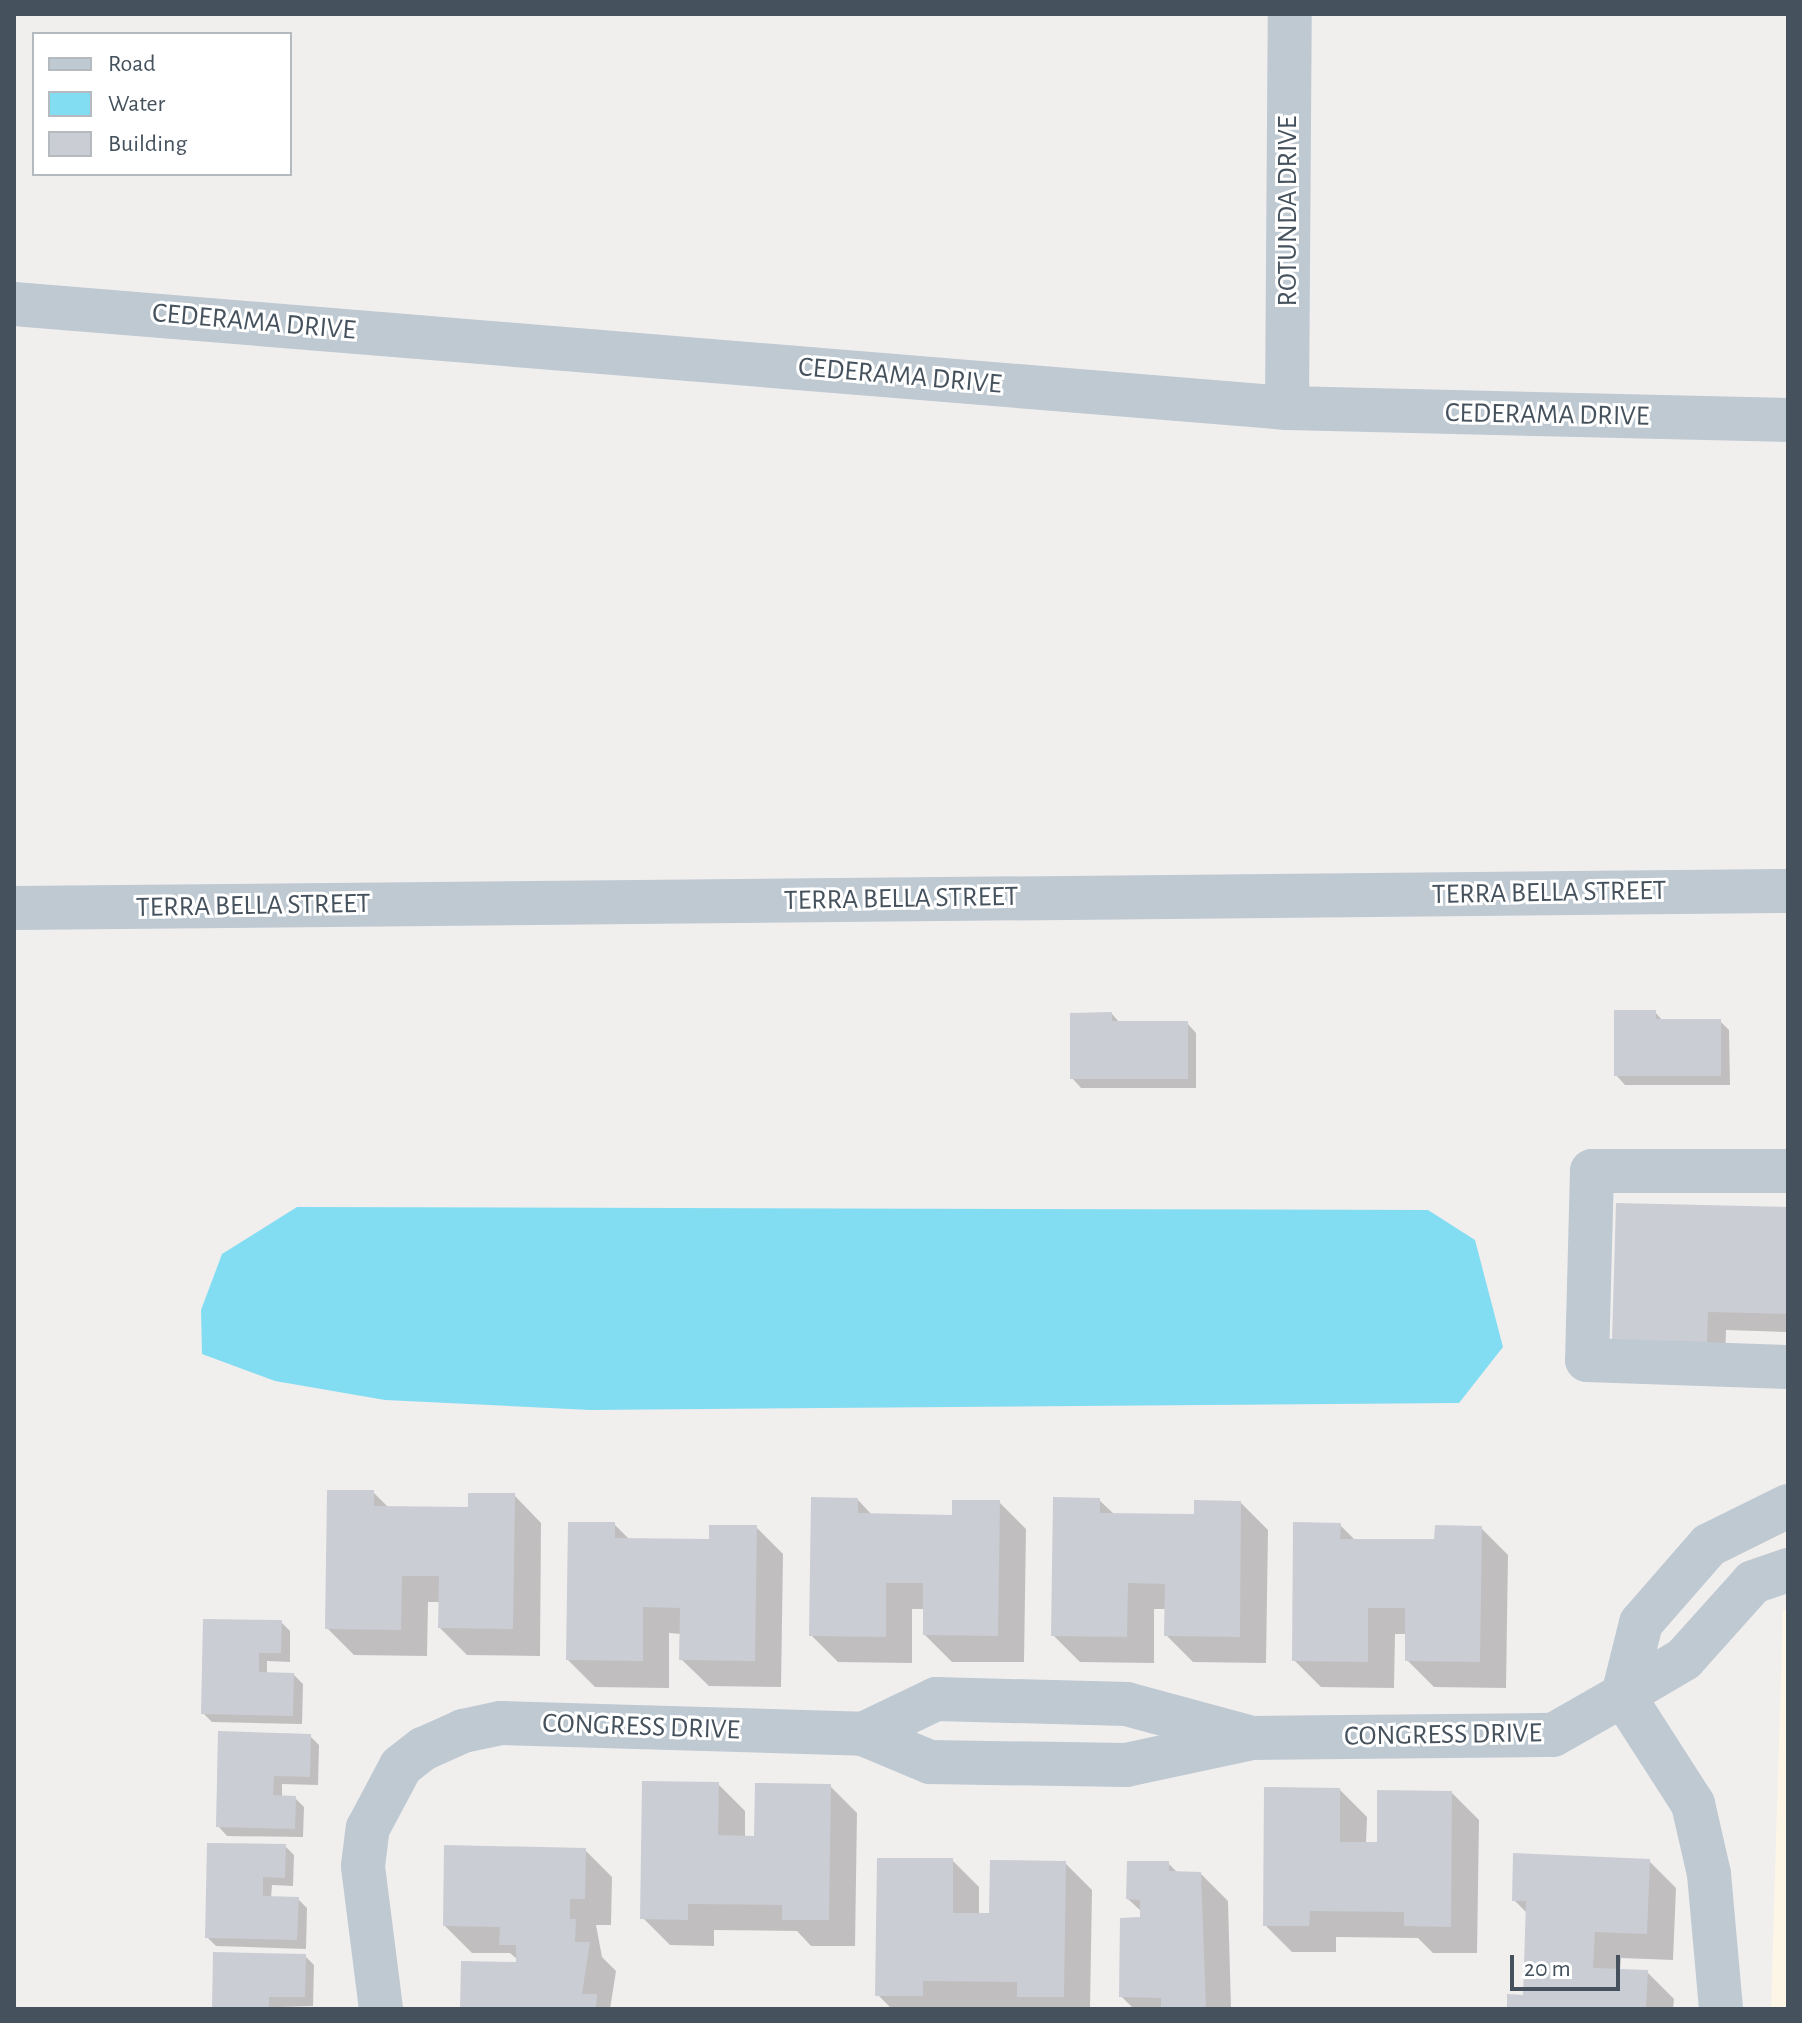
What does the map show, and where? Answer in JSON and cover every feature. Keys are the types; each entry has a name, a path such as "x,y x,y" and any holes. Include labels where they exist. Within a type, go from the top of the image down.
{"street":[{"name":"ROTUNDA DRIVE","path":"1287,408 1290,14"},
{"name":"CEDERAMA DRIVE","path":"14,304 1287,408 1788,420"},
{"name":"TERRA BELLA STREET","path":"14,908 1788,891"},
{"path":"1788,1171 1592,1171 1587,1360 1788,1367"},
{"path":"1721,2009 1709,1874 1693,1804 1623,1695 1641,1623 1709,1545 1788,1506"},
{"name":"CONGRESS DRIVE","path":"381,2009 363,1866 368,1828 401,1766 423,1749 463,1731 501,1723 863,1734 930,1762 1126,1765 1252,1738 1553,1735 1684,1659 1753,1582 1788,1570"},
{"name":"CONGRESS DRIVE","path":"863,1734 936,1699 1127,1704 1252,1738"}],"shaded area":[{"path":"1783,1610 1788,1610 1788,2009 1771,2009"}],"water":[{"path":"297,1207 1428,1210 1475,1240 1503,1347 1459,1403 590,1410 385,1400 275,1381 202,1354 201,1310 222,1254"}],"building":[{"path":"1614,1010 1656,1010 1656,1019 1721,1019 1721,1076 1614,1076"},
{"path":"1112,1012 1112,1021 1188,1021 1188,1079 1070,1079 1070,1013"},
{"path":"1616,1203 1788,1207 1788,1314 1708,1312 1707,1342 1612,1340"},
{"path":"327,1490 374,1490 374,1506 468,1507 468,1493 515,1493 513,1629 438,1628 439,1576 402,1576 401,1630 325,1629"},
{"path":"811,1497 858,1498 858,1513 952,1515 952,1500 1000,1500 998,1636 923,1635 923,1583 886,1583 886,1637 809,1636"},
{"path":"1053,1497 1100,1498 1100,1513 1194,1514 1194,1500 1241,1501 1240,1637 1164,1636 1165,1584 1128,1583 1127,1637 1051,1636"},
{"path":"568,1522 615,1522 615,1538 709,1539 709,1525 757,1525 755,1661 679,1660 680,1608 643,1607 643,1661 566,1660"},
{"path":"1293,1522 1341,1523 1340,1539 1434,1539 1435,1525 1482,1526 1480,1662 1405,1661 1405,1608 1368,1608 1368,1662 1292,1661"},
{"path":"203,1619 282,1620 281,1653 259,1653 259,1672 294,1673 293,1716 201,1714"},
{"path":"218,1731 311,1734 310,1777 274,1776 273,1795 296,1796 295,1829 216,1827"},
{"path":"642,1781 719,1782 718,1835 754,1836 755,1783 831,1784 829,1920 782,1920 782,1905 688,1904 688,1920 640,1919"},
{"path":"1264,1787 1340,1788 1340,1842 1377,1842 1377,1790 1452,1791 1451,1927 1404,1926 1404,1912 1310,1911 1309,1926 1263,1926"},
{"path":"207,1843 286,1844 285,1878 263,1877 263,1896 299,1897 297,1940 205,1938"},
{"path":"444,1845 586,1848 585,1899 570,1899 570,1919 576,1919 575,1942 590,1942 582,1994 597,1994 596,2009 460,2009 461,1961 516,1962 516,1945 499,1945 500,1927 443,1926"},
{"path":"1513,1853 1650,1859 1647,1934 1595,1932 1593,1968 1648,1970 1646,2009 1507,2009 1507,1994 1523,1995 1526,1901 1512,1901"},
{"path":"877,1858 953,1858 953,1913 989,1913 990,1860 1066,1861 1064,1997 1017,1997 1017,1982 923,1981 923,1996 875,1996"},
{"path":"1127,1861 1169,1861 1169,1871 1201,1872 1206,2008 1161,2007 1161,1998 1119,1997 1120,1918 1140,1917 1140,1900 1126,1899"},
{"path":"213,1952 306,1954 305,1997 269,1997 269,2009 212,2009"}]}
